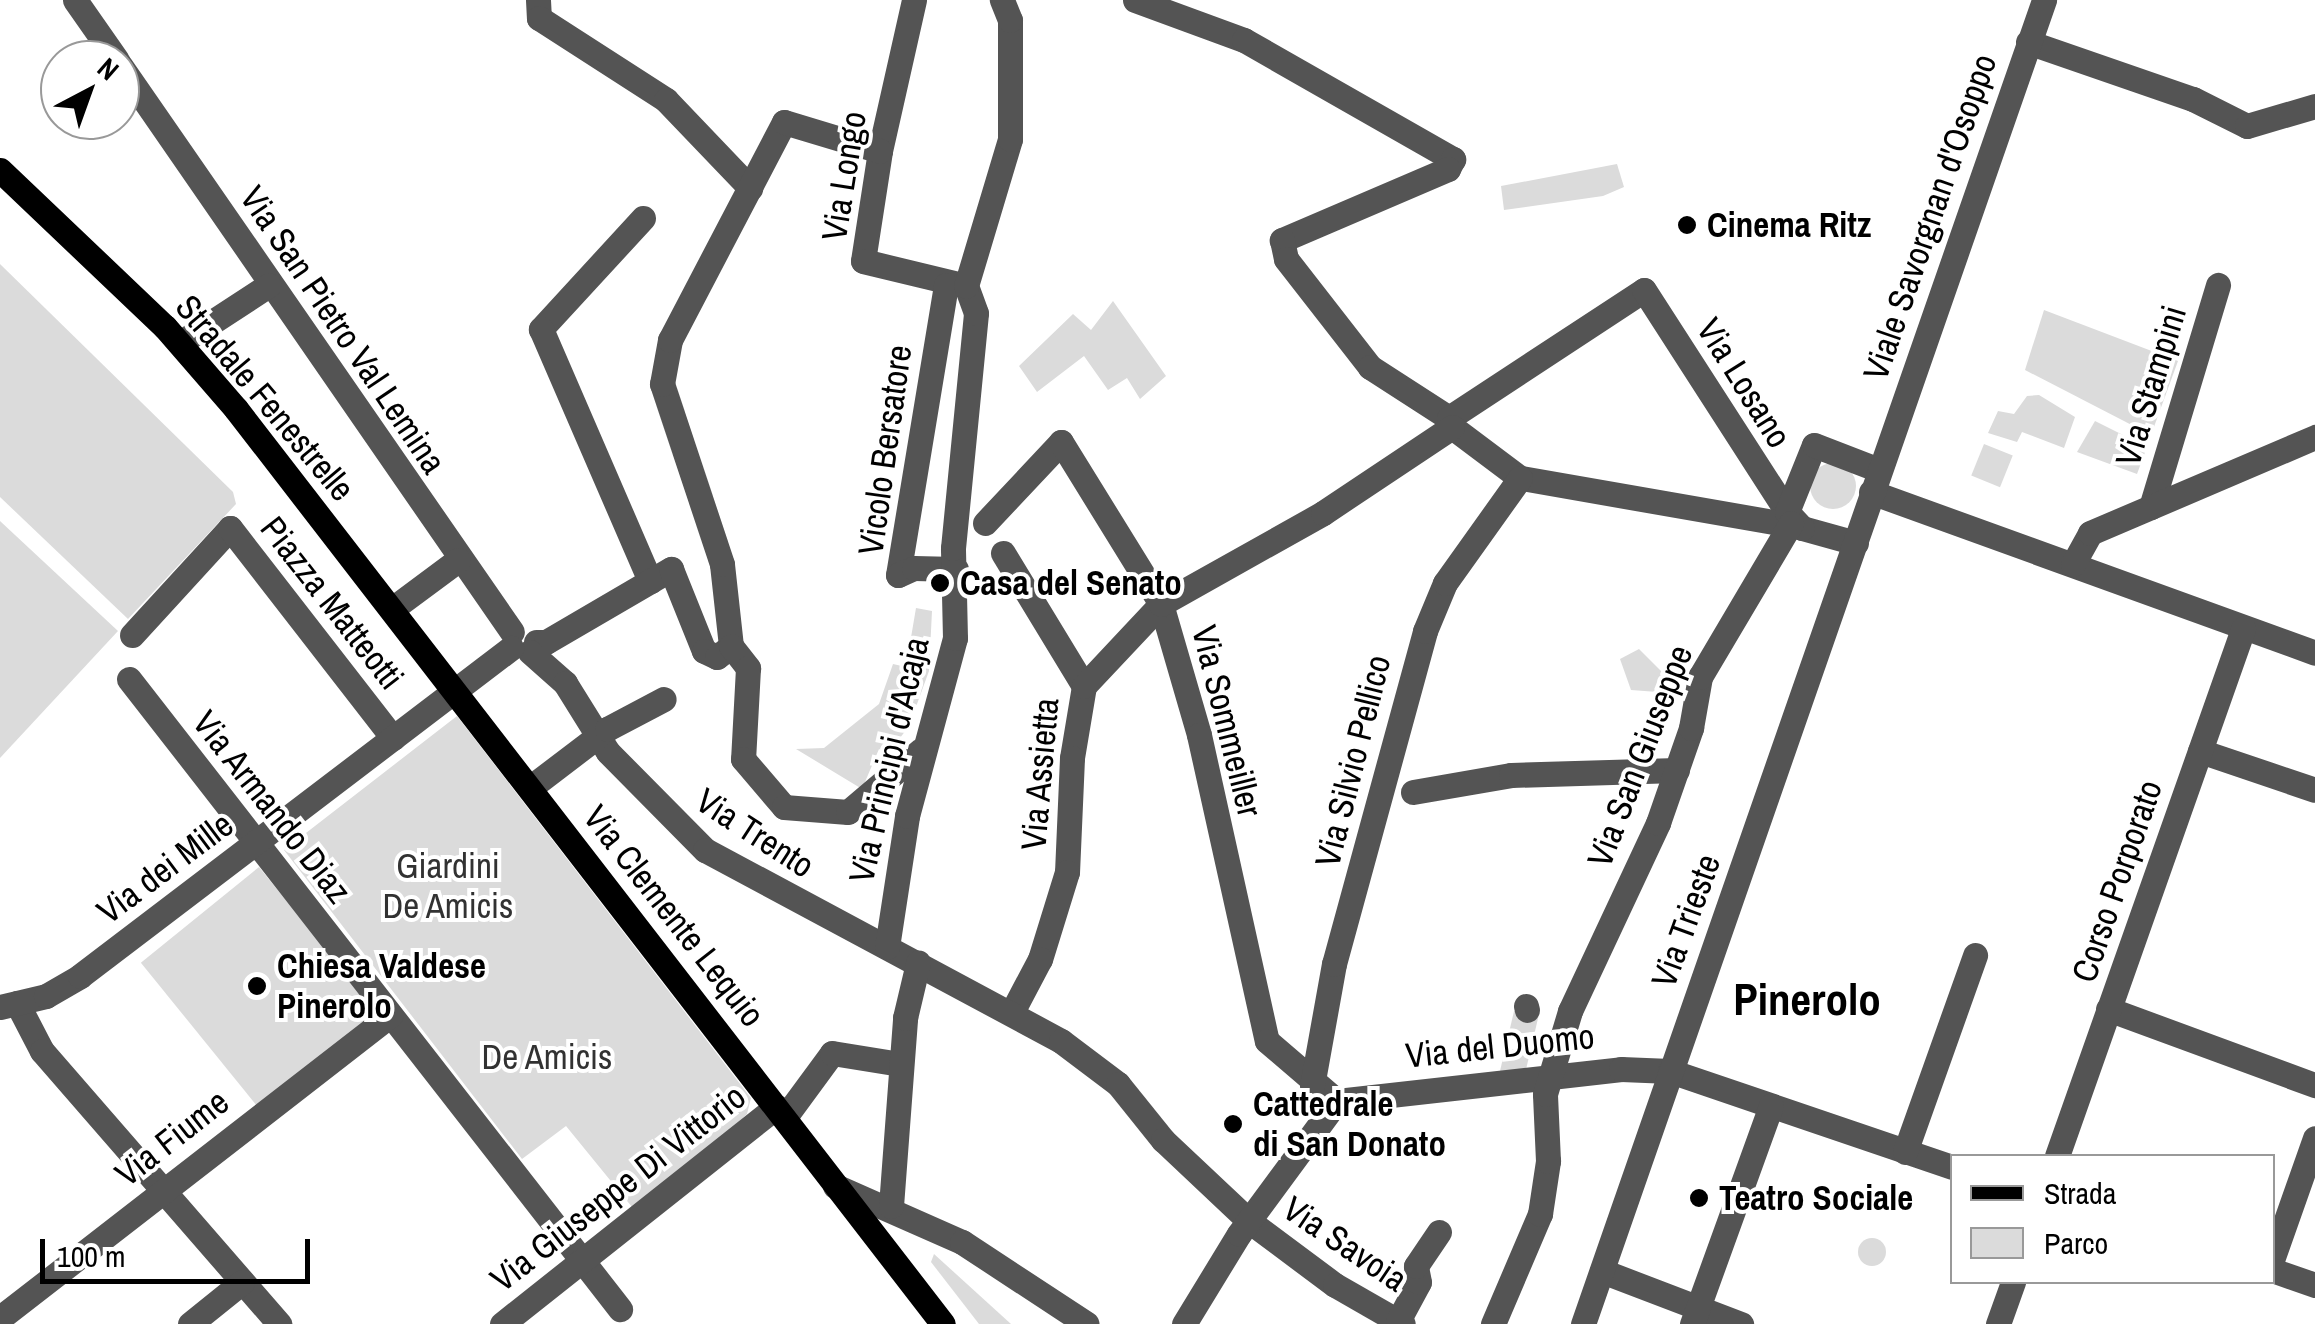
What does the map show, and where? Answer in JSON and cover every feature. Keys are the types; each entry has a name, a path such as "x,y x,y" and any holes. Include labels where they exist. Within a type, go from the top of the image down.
{"main road":[{"name":"Stradale Fenestrelle","path":"0,170 180,343 455,690"},
{"name":"Via Clemente Lequio","path":"455,690 941,1322"}],"street":[{"name":"Via San Pietro Val Lemina","path":"75,0 103,40"},
{"path":"538,0 539,18 666,100 750,188"},
{"name":"Via Longo","path":"914,0 880,151 863,261 956,286"},
{"name":"Via Principi d'Acaja","path":"887,947 921,750 955,638 956,569 976,314 956,286 1010,139 1012,71 1002,0"},
{"path":"1136,0 1244,40 1453,159 1448,169 1282,240 1286,259 1370,367 1520,478 1779,524 1789,517 1856,542"},
{"name":"Viale Savorgnan d'Osoppo","path":"1856,542 2044,0"},
{"path":"2028,42 2193,100 2248,126 2315,106"},
{"name":"Via San Pietro Val Lemina","path":"140,94 458,560 522,644"},
{"path":"880,151 784,122 670,340 662,384 722,564 731,646 748,668 743,759 784,807 848,812 921,750"},
{"path":"643,218 540,329 650,581 676,570 704,651 718,657 731,646"},
{"path":"180,343 269,285"},
{"name":"Via Stampini","path":"2151,507 2218,285"},
{"name":"Vicolo Bersatore","path":"956,286 898,575 914,568 956,569"},
{"name":"Via Losano","path":"1450,423 1644,290 1789,517"},
{"path":"1084,686 1160,604 1323,513 1450,423"},
{"path":"2072,564 2090,532 2315,438"},
{"name":"Via Sommeiller","path":"985,523 1061,442 1160,604 1199,734 1266,1042 1312,1086"},
{"name":"Via San Giuseppe","path":"1493,1324 1540,1214 1550,1077 1570,1011 1677,770 1700,677 1789,517 1814,445 1878,473"},
{"path":"1878,473 2072,564 2315,653"},
{"name":"Via Silvio Pellico","path":"1312,1086 1334,964 1424,631 1445,583 1520,478"},
{"name":"Piazza Matteotti","path":"132,634 230,528 393,738"},
{"name":"Via Trieste","path":"1584,1324 1856,542"},
{"name":"Via Assietta","path":"1003,552 1084,686 1072,758 1067,872 1040,958 1012,1012"},
{"path":"392,609 458,560"},
{"name":"Via dei Mille","path":"8,1005 70,982 455,690 522,644 546,642 650,581"},
{"name":"Corso Porporato","path":"2057,1154 2243,629"},
{"name":"Via Trento","path":"522,644 565,683 598,735 666,818 705,850 1012,1012 1061,1042"},
{"name":"Via Armando Diaz","path":"129,679 626,1319"},
{"path":"531,788 598,735 664,699"},
{"path":"2200,751 2315,790"},
{"path":"1413,792 1525,774 1677,770"},
{"path":"1905,1152 1975,955"},
{"path":"891,1206 900,1064 918,963"},
{"path":"8,1005 42,1052 280,1324"},
{"path":"2108,1010 2315,1085"},
{"name":"Via Fiume","path":"0,1318 162,1188 390,1016"},
{"name":"Via Savoia","path":"1061,1042 1118,1084 1163,1140 1249,1221 1401,1323"},
{"name":"Via Giuseppe Di Vittorio","path":"502,1324 781,1112 832,1053 900,1064"},
{"path":"1670,1071 1950,1167"},
{"name":"Via del Duomo","path":"1337,1101 1511,1077 1670,1071"},
{"path":"1184,1324 1249,1221 1337,1101 1312,1086"},
{"path":"1695,1316 1771,1106"},
{"path":"2275,1251 2315,1138"},
{"path":"835,1186 891,1206 962,1242 1087,1324"},
{"path":"1401,1323 1419,1282 1416,1266 1439,1232"},
{"path":"1602,1271 1695,1316 1741,1324"},
{"path":"2275,1271 2315,1285"},
{"path":"190,1324 242,1282"},
{"path":"1998,1324 2011,1284"}],"green space":[{"path":"1617,164 1624,187 1603,196 1504,210 1501,186"},
{"path":"0,264 233,492 236,504 128,619 0,497"},
{"path":"1113,301 1166,376 1140,399 1127,378 1108,390 1084,356 1037,392 1019,366 1073,314 1091,330"},
{"path":"2044,310 2178,361 2151,435 2025,370"},
{"path":"2039,395 2075,417 2064,448 2022,432 2017,442 1988,433 1998,411 2014,414 2027,396"},
{"path":"2095,421 2147,447 2137,474 2077,452"},
{"path":"1984,444 2013,456 2000,487 1971,476"},
{"path":"1833,463 1850,469 1856,486 1850,503 1833,509 1816,503 1810,486 1816,469"},
{"path":"0,521 118,631 0,758"},
{"path":"916,608 932,611 929,671 909,726 888,754 879,749 862,789 796,749 824,748 879,704 893,664 906,667"},
{"path":"1639,649 1684,694 1631,690 1620,659"},
{"path":"457,716 751,1098 747,1114 696,1162 632,1207 566,1126 522,1159 284,850"},
{"path":"259,867 378,1014 260,1110 141,963"},
{"path":"1872,1238 1882,1242 1886,1252 1882,1262 1872,1266 1862,1262 1858,1252 1862,1242"},
{"path":"934,1254 1011,1324 979,1324 931,1262"}],"tunnel":[{"path":"1512,1074 1527,1010"}],"place":[{"name":"Cinema Ritz","path":"1687,225"},
{"name":"Casa del Senato","path":"940,583"},
{"name":"Chiesa Valdese Pinerolo","path":"257,986"},
{"name":"Cattedrale di San Donato","path":"1233,1124"},
{"name":"Teatro Sociale","path":"1699,1198"}],"district":[{"name":"Pinerolo","path":"1807,999"}],"park label":[{"name":"Giardini De Amicis","path":"448,886"},
{"name":"De Amicis","path":"547,1057"}]}
